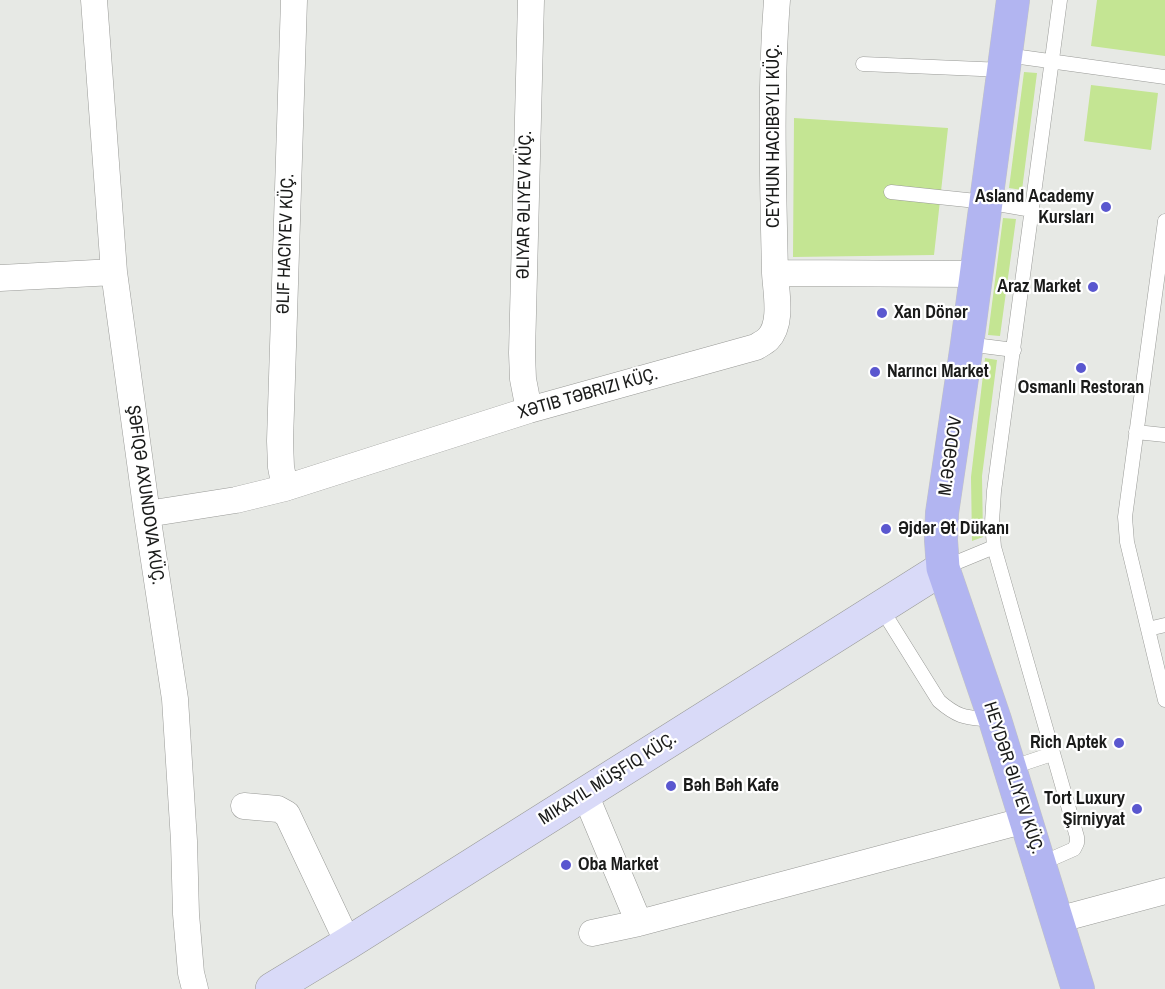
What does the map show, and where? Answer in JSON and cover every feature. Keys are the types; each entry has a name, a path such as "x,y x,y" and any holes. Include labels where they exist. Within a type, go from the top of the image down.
{"main road":[{"path":"968,344 1013,0"},
{"name":"M.ƏSƏDOV","path":"943,568 940,540 942,513 968,344"},
{"path":"272,989 943,568"},
{"name":"HEYDƏR ƏLIYEV KÜÇ.","path":"943,568 995,720 1078,989"}],"street":[{"name":"ŞƏFIQƏ AXUNDOVA KÜÇ.","path":"94,0 114,272 174,699 184,841 186,914 191,973 195,989"},
{"path":"285,488 281,468 280,441 294,0"},
{"name":"ƏLIYAR ƏLIYEV KÜÇ.","path":"529,410 523,379 522,353 531,0"},
{"name":"XƏTIB TƏBRIZI KÜÇ.","path":"147,514 236,500 285,488 529,410 756,347 768,340 775,328 777,318 772,145 774,34 777,0"},
{"path":"0,278 114,272"},
{"path":"775,273 977,274"},
{"path":"585,794 639,923"},
{"path":"244,806 278,809 287,814 348,943"},
{"path":"592,933 639,923 1026,820"},
{"path":"1057,920 1165,891"}],"lane":[{"path":"1040,864 1074,849 1077,837 994,547 992,522 994,491 1060,0"},
{"path":"863,64 1052,62 1165,77"},
{"path":"891,192 987,202 1032,210"},
{"path":"1165,221 1163,255 1125,517 1127,542 1165,700"},
{"path":"968,344 1014,350"},
{"path":"1136,432 1165,435"},
{"path":"943,568 994,547"},
{"path":"881,608 939,701 963,717 995,720"},
{"path":"1148,629 1165,625"},
{"path":"1010,768 1052,754"}],"green space":[{"path":"1097,0 1165,0 1165,56 1091,46"},
{"path":"1024,72 1037,73 1022,190 1009,188"},
{"path":"1091,85 1158,93 1151,150 1084,141"},
{"path":"794,118 948,128 934,255 793,257"},
{"path":"1003,218 1016,219 1000,336 988,335"},
{"path":"985,358 997,360 982,476 983,537 972,541 971,477"}],"place":[{"name":"Asland Academy Kursları","path":"1106,207"},
{"name":"Araz Market","path":"1093,287"},
{"name":"Xan Dönər","path":"882,313"},
{"name":"Osmanlı Restoran","path":"1081,368"},
{"name":"Narıncı Market","path":"875,372"},
{"name":"Əjdər Ət Dükanı","path":"886,529"},
{"name":"Rich Aptek","path":"1119,743"},
{"name":"Bəh Bəh Kafe","path":"671,786"},
{"name":"Tort Luxury Şirniyyat","path":"1137,809"},
{"name":"Oba Market","path":"566,865"}]}
